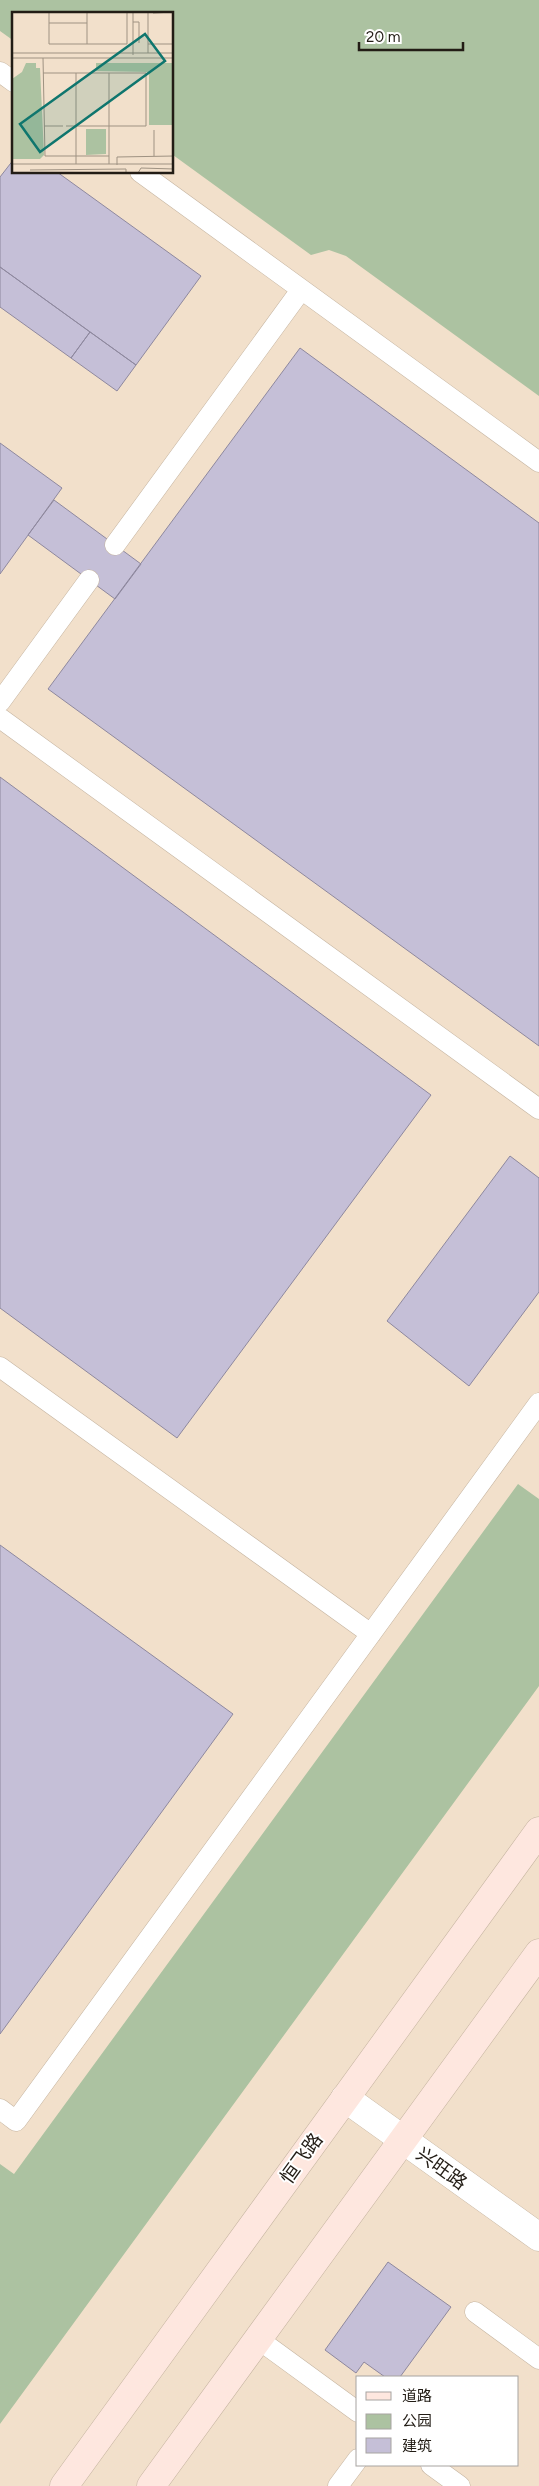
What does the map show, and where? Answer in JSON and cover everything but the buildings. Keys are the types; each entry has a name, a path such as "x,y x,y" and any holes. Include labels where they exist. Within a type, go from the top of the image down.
{"main road":[{"name":"恒飞路","path":"64,2486 539,1831"},
{"path":"151,2486 539,1953"}],"street":[{"name":"兴旺路","path":"345,2098 539,2237"}],"lane":[{"path":"0,72 12,81"},
{"path":"143,174 539,462"},
{"path":"114,545 301,290"},
{"path":"0,702 89,580"},
{"path":"0,718 539,1109"},
{"path":"0,1367 371,1634"},
{"path":"0,2109 16,2121 539,1403"},
{"path":"475,2312 539,2359"},
{"path":"258,2339 356,2411"},
{"path":"338,2486 356,2463"},
{"path":"432,2466 460,2486"}],"green space":[{"path":"0,0 539,0 539,396 346,256 329,250 311,255 174,156 174,12 12,12 12,40 0,31"},
{"path":"518,1484 539,1499 539,1686 0,2424 0,2164 14,2174"}]}
